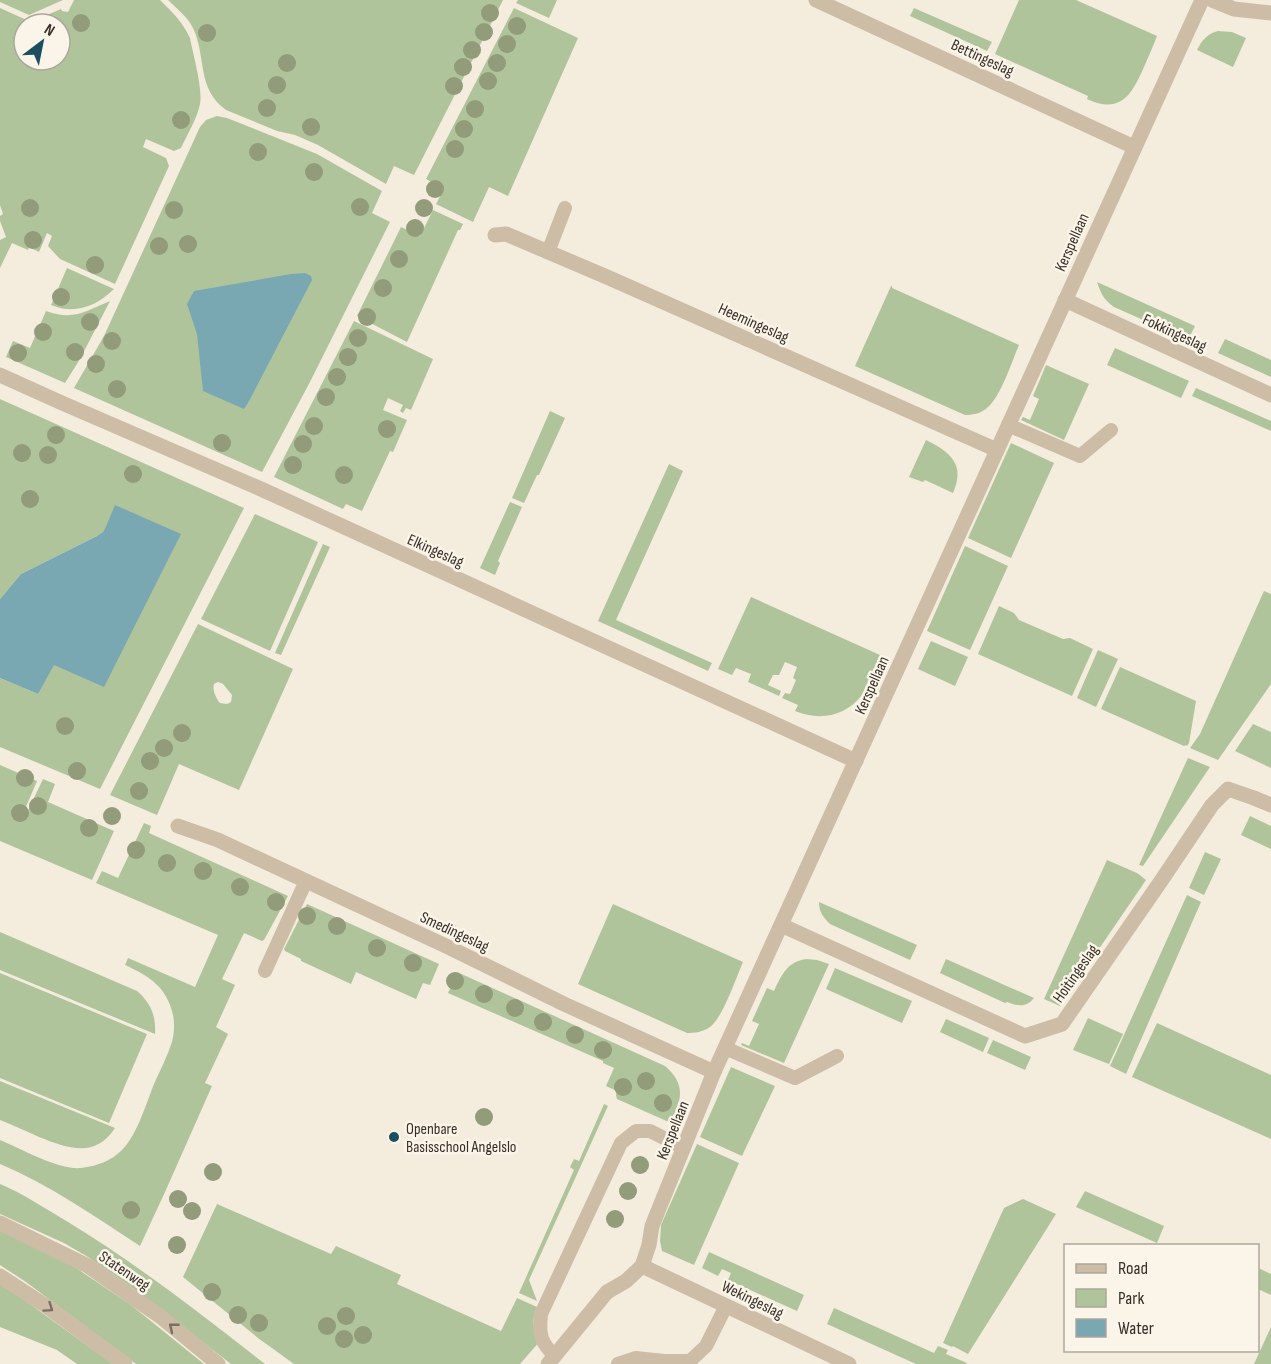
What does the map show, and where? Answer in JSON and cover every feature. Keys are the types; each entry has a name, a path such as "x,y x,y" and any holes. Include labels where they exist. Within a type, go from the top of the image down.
{"street":[{"name":"Bettingeslag","path":"816,0 1134,147"},
{"name":"Kerspellaan","path":"642,1266 652,1226 714,1072 1202,0"},
{"path":"1212,0 1234,9 1271,13"},
{"name":"Heemingeslag","path":"495,235 506,234 607,277 997,450"},
{"name":"Fokkingeslag","path":"1065,300 1271,395"},
{"name":"Elkingeslag","path":"0,375 261,489 856,761"},
{"name":"Hoitingeslag","path":"781,925 1025,1036 1062,1024 1212,805 1228,789 1271,806"},
{"name":"Smedingeslag","path":"178,826 218,840 564,1004 714,1072"},
{"name":"Statenweg","path":"0,1223 88,1266 161,1317 218,1364"},
{"path":"552,1360 608,1292 626,1281 642,1266"},
{"name":"Wekingeslag","path":"642,1266 849,1364"},
{"path":"0,1276 46,1306 125,1364"}],"lane":[{"path":"548,252 565,208"},
{"path":"1008,425 1080,456 1111,430"},
{"path":"266,971 306,881"},
{"path":"725,1048 795,1078 837,1056"},
{"path":"552,1360 544,1346 540,1328 541,1314 621,1143 636,1131 650,1131 684,1148"},
{"path":"618,1364 636,1358 690,1361 706,1346 726,1306"}],"green space":[{"path":"0,0 63,0 36,12 22,12"},
{"path":"74,0 160,0 173,13 190,38 199,81 201,98 199,110 181,148 174,151 146,139 143,147 166,158 169,166 115,284 60,259 48,246 52,236 47,233 39,252 12,243 0,268 0,240 6,237 0,221 0,216 3,214 0,205 0,8 12,13 12,72 72,72 72,12 68,12"},
{"path":"168,0 503,0 414,175 394,166 386,184 318,145 226,110 210,92 193,28 185,16"},
{"path":"518,0 557,0 549,18 516,3"},
{"path":"1019,0 1076,0 1157,36 1140,77 1130,93 1117,103 1109,105 1099,103 995,54"},
{"path":"514,8 578,38 508,196 489,187 473,222 436,204 444,189 426,179"},
{"path":"914,8 992,42 987,51 910,16"},
{"path":"1218,31 1232,32 1246,38 1233,67 1197,50 1205,38"},
{"path":"217,116 317,154 382,191 372,213 390,222 262,472 74,388 104,336 200,127 206,120"},
{"path":"433,210 463,224 458,230 407,342 357,316 401,227 420,236"},
{"path":"67,268 114,289 100,300 85,307 68,309 51,305"},
{"path":"1097,282 1195,326 1189,338 1179,336 1114,307 1103,296"},
{"path":"891,286 1019,345 997,396 987,408 971,415 965,415 855,366"},
{"path":"110,301 65,383 6,357 13,341 30,348 46,311 65,315 79,314"},
{"path":"354,321 433,359 411,410 406,408 403,413 400,411 403,405 388,398 383,410 407,420 362,511 346,504 343,509 274,477"},
{"path":"1225,339 1271,360 1271,377 1218,353"},
{"path":"1115,348 1189,381 1181,398 1107,365"},
{"path":"1046,365 1089,384 1064,440 1021,420 1023,417 1030,420 1039,399 1033,396"},
{"path":"1196,388 1271,421 1271,431 1192,396"},
{"path":"0,399 244,508 100,789 0,747 0,678 38,694 104,531 21,574 0,599"},
{"path":"550,411 565,418 524,503 512,498"},
{"path":"926,440 949,454 953,460 958,474 953,493 925,480 923,482 909,477"},
{"path":"1011,443 1054,463 1011,558 968,538"},
{"path":"669,464 683,471 616,620 712,663 708,671 598,621"},
{"path":"510,502 522,507 498,561 500,563 495,575 480,568"},
{"path":"255,514 318,542 270,651 201,619"},
{"path":"323,544 330,547 281,655 275,653"},
{"path":"965,546 1008,566 970,650 927,631"},
{"path":"1264,591 1271,594 1271,684 1218,760 1190,748 1200,734"},
{"path":"751,597 880,655 862,695 840,712 813,716 795,711 798,705 782,698 785,693 790,694 796,680 793,678 797,667 785,662 779,675 773,675 768,685 781,691 779,696 748,682 751,674 736,668 732,675 718,669"},
{"path":"999,606 1014,613 1019,620 1063,639 1070,638 1093,649 1072,696 978,654"},
{"path":"198,624 293,669 239,790 179,764 157,815 110,795","holes":["218,682 223,684 232,695 231,702 227,704 220,703 214,691 214,684"]},
{"path":"931,641 968,657 955,686 918,669"},
{"path":"1098,650 1118,659 1096,707 1077,698"},
{"path":"1120,667 1196,701 1187,746 1101,709"},
{"path":"1253,724 1271,732 1271,768 1235,751"},
{"path":"1188,758 1210,767 1143,866 1139,865"},
{"path":"0,765 37,781 22,816 25,817 43,779 55,784 48,802 114,831 92,880 0,841"},
{"path":"1250,816 1271,826 1271,849 1241,835"},
{"path":"144,823 151,826 149,833 288,896 264,940 244,933 222,979 235,985 216,1027 228,1034 205,1083 212,1086 140,1246 54,1191 0,1164 0,1140 62,1166 81,1168 113,1157 127,1144 137,1128 170,1048 174,1022 170,1005 162,990 149,978 125,965 128,958 195,987 218,935 96,883 102,871 118,878"},
{"path":"1205,852 1221,859 1204,895 1189,888"},
{"path":"1107,860 1137,873 1146,880 1060,1006 1044,999"},
{"path":"1187,895 1201,902 1126,1074 1110,1066"},
{"path":"819,902 917,945 910,960 830,924 822,914"},
{"path":"307,904 439,964 430,985 423,983 416,999 356,972 351,984 285,951"},
{"path":"613,904 743,962 724,1006 710,1027 699,1032 687,1033 578,984"},
{"path":"0,932 137,991 152,1010 155,1034 0,970"},
{"path":"807,959 829,964 784,1063 741,1045 742,1043 749,1046 759,1024 752,1021 767,988 774,991 790,966"},
{"path":"946,959 1034,998 1025,1005 1005,1003 940,973"},
{"path":"835,968 912,1001 902,1023 826,989"},
{"path":"457,972 665,1066 677,1080 680,1093 671,1123 617,1099 617,1091 606,1086 614,1068 603,1061 448,993"},
{"path":"0,973 147,1034 109,1123 0,1078"},
{"path":"1088,1018 1123,1034 1109,1064 1073,1050"},
{"path":"946,1019 989,1038 983,1052 940,1032"},
{"path":"1157,1023 1271,1075 1271,1139 1132,1077"},
{"path":"993,1040 1031,1057 1025,1070 987,1053"},
{"path":"731,1067 775,1086 742,1156 700,1137"},
{"path":"0,1081 115,1128 107,1138 90,1147 70,1147 39,1137 0,1120"},
{"path":"604,1104 608,1106 529,1280 537,1301 519,1293 574,1170 570,1167 574,1159 579,1161"},
{"path":"697,1144 739,1163 694,1265 662,1251 660,1241 661,1225"},
{"path":"0,1184 18,1192 94,1238 193,1308 265,1364 231,1364 134,1289 88,1257 64,1243 0,1214"},
{"path":"1085,1191 1164,1226 1157,1243 1076,1207"},
{"path":"1023,1199 1056,1214 968,1354 943,1343 1004,1208"},
{"path":"217,1204 331,1254 336,1246 401,1275 397,1284 501,1331 517,1298 537,1307 534,1324 540,1341 520,1364 294,1364 183,1277"},
{"path":"0,1230 76,1268 131,1305 204,1364 136,1364 0,1265"},
{"path":"709,1252 804,1295 797,1311 728,1280 731,1273 722,1269 718,1276 702,1268"},
{"path":"1259,1268 1271,1274 1271,1295 1259,1289"},
{"path":"0,1284 113,1364 77,1364 57,1350 0,1327"},
{"path":"834,1308 934,1353 938,1346 948,1350 946,1354 967,1363 916,1364 827,1324"},
{"path":"1271,1327 1271,1364 1254,1364"}],"water":[{"path":"305,273 311,276 312,280 244,409 203,391 197,334 187,304 194,291"},
{"path":"115,505 181,534 104,687 54,665 38,694 0,678 0,599 21,574 104,531"}],"place":[{"name":"Openbare Basisschool Angelslo","path":"394,1137"}]}
